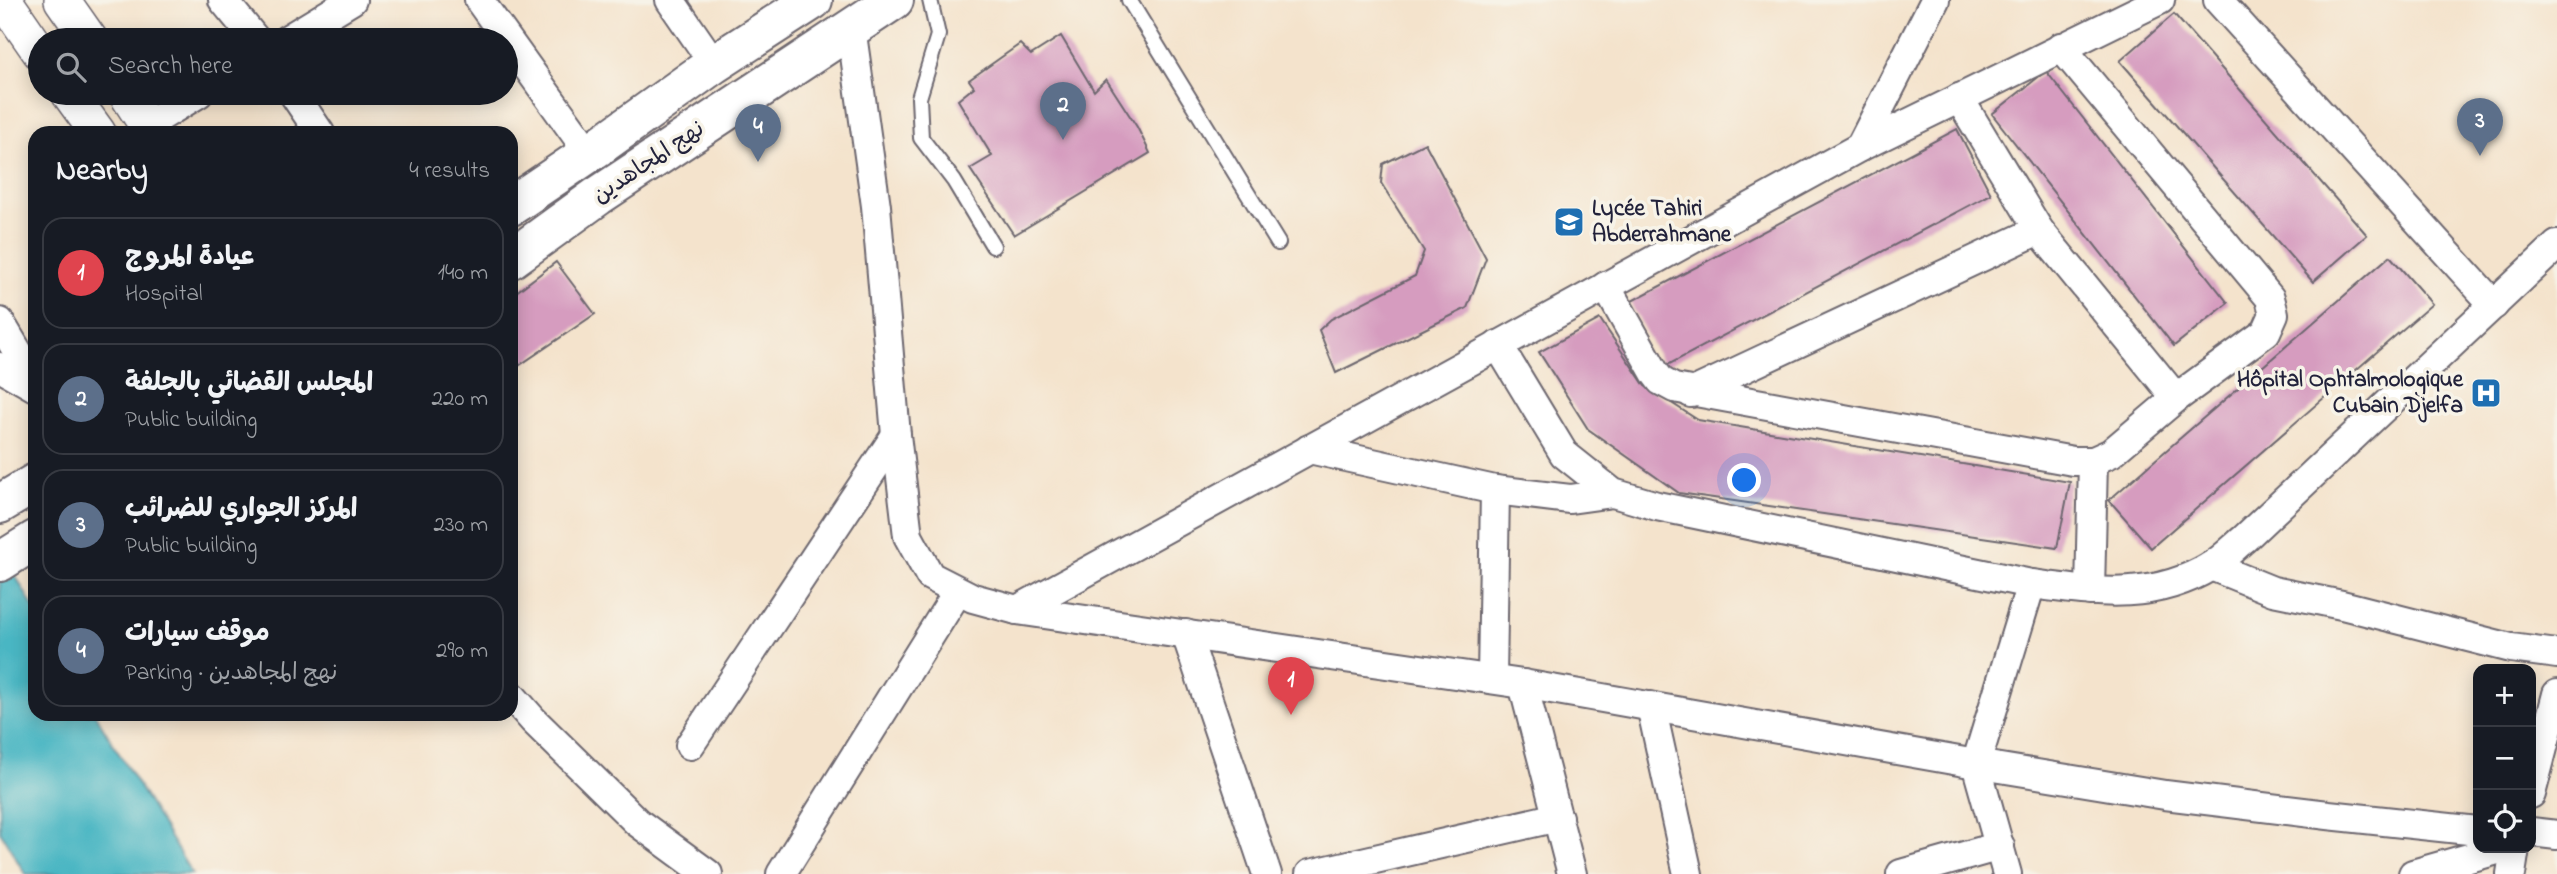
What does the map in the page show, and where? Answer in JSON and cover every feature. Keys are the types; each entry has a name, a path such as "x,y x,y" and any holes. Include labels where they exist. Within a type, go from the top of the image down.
{"main road":[{"name":"نهج المجاهدين","path":"518,201 713,64 813,0"},
{"name":"نهج المجاهدين","path":"518,254 598,196 894,0"},
{"path":"0,503 28,487"},
{"path":"0,562 28,544"}],"street":[{"path":"4,0 28,35"},
{"path":"62,0 82,28"},
{"path":"303,28 329,9 352,0"},
{"path":"479,0 499,28"},
{"path":"670,0 713,64"},
{"path":"1860,148 1935,0"},
{"path":"1017,610 1860,148 2160,0"},
{"path":"2218,0 2494,305"},
{"path":"851,27 876,205 896,435 908,536 930,576 972,598 1017,610 1523,684 1976,764 2165,794 2473,830"},
{"path":"1606,286 1661,381 1674,388 2073,461 2094,461 2111,453 2176,398 2266,331 2274,314 2270,298 2061,47"},
{"path":"518,54 589,153"},
{"path":"1959,98 2039,230 2176,398"},
{"path":"78,105 93,126"},
{"path":"134,105 148,126"},
{"path":"154,126 183,105"},
{"path":"301,105 315,126"},
{"path":"1691,393 2039,230"},
{"path":"1499,345 1564,454 1613,493 1657,506 2031,584 2090,591 2147,591 2211,566 2244,539 2557,245"},
{"path":"0,321 28,369"},
{"path":"0,367 28,383"},
{"path":"690,745 896,435"},
{"path":"1308,449 1495,490 1570,499 1613,493"},
{"path":"2090,591 2094,461"},
{"path":"1492,680 1495,490"},
{"path":"2211,566 2273,591 2342,605 2511,648 2557,654"},
{"path":"2007,874 1976,764 2031,584"},
{"path":"781,874 958,591"},
{"path":"1186,634 1267,874"},
{"path":"1523,684 1572,874"},
{"path":"2532,790 2557,694"},
{"path":"518,703 637,822 708,874"},
{"path":"1651,706 1688,874"},
{"path":"1310,874 1558,817"},
{"path":"2536,833 2557,835"},
{"path":"1901,874 2000,846"},
{"path":"2413,874 2486,853"},
{"path":"2511,874 2514,853"}],"lane":[{"path":"930,0 938,35 919,98 921,138 954,181 993,246"},
{"path":"1129,0 1278,243"}],"water":[{"path":"0,548 28,598 28,721 99,721 192,874 25,874 0,831"}],"building":[{"path":"2174,14 2367,235 2313,282 2120,61"},
{"path":"1061,36 1094,91 1106,79 1137,127 1150,153 1014,235 970,169 992,156 958,100 974,87 969,80 1020,44 1031,55"},
{"path":"2046,71 2228,303 2174,346 1992,114"},
{"path":"1957,129 1991,194 1664,367 1630,302"},
{"path":"1425,143 1486,258 1467,308 1336,373 1319,330 1331,319 1415,276 1424,251 1381,183 1383,164"},
{"path":"2390,256 2432,304 2151,548 2109,500"},
{"path":"556,262 595,314 518,366 518,291"},
{"path":"1600,319 1645,386 1698,420 2070,482 2057,548 1679,493 1588,429 1539,352"}],"place":[{"name":"المجلس القضائي بالجلفة","path":"1063,140"},
{"name":"المركز الجواري للضرائب","path":"2480,156"},
{"name":"موقف سيارات","path":"758,162"},
{"name":"Lycée Tahiri Abderrahmane","path":"1569,222"},
{"name":"Hôpital Ophtalmologique Cubain Djelfa","path":"2486,393"},
{"name":"عيادة المروج","path":"1291,715"}]}
